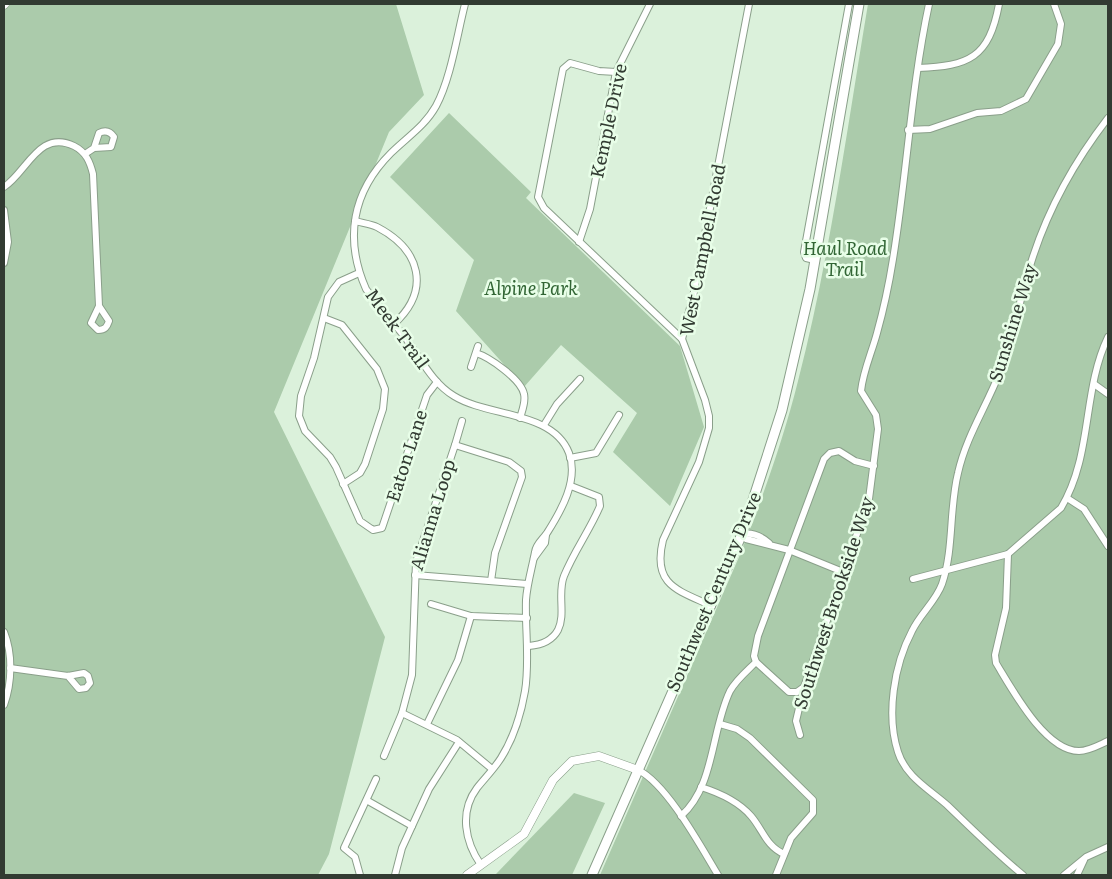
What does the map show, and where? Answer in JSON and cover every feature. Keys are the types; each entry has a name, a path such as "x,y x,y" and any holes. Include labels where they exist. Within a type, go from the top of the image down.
{"main road":[{"name":"Southwest Century Drive","path":"592,875 712,606 742,534 782,410 815,260 859,4"}],"street":[{"name":"Meek Trail","path":"465,4 444,86 436,106 424,124 377,168 359,202 355,221 354,253 359,273 366,289 437,382 454,396 472,406 544,425 562,442 570,458 573,475 570,486 546,535 545,543 534,558 527,584 529,646 525,691 517,722 507,748 472,797 466,820 467,835 472,850 481,865"},
{"name":"Kemple Drive","path":"579,242 590,209 616,72 650,4"},
{"name":"West Campbell Road","path":"712,606 680,591 669,583 659,565 663,540 699,462 709,428 705,400 682,339 696,282 749,4"},
{"path":"815,260 806,258 804,252 849,4"},
{"name":"Southwest Brookside Way","path":"800,735 796,721 804,687 866,511 874,466 878,429 876,416 861,391 878,332 890,274 903,192 908,130 918,68 920,40 929,4"},
{"path":"918,68 946,67 971,60 986,44 1000,4"},
{"path":"908,130 930,129 977,113 1001,111 1026,99 1058,44 1061,24 1054,4"},
{"path":"616,72 599,71 570,63 561,74 538,197 544,208 682,339"},
{"name":"Sunshine Way","path":"1023,875 907,771 898,753 894,727 895,690 898,669 911,631 936,596 946,570 955,485 962,457 1004,360 1034,255 1059,195 1108,118"},
{"path":"4,187 17,178 34,153 48,144 58,142 71,144 85,154 92,174 99,306"},
{"path":"85,154 94,148"},
{"path":"4,210 8,242 4,263"},
{"path":"355,221 376,226 391,236 410,256 418,276 416,296 408,310 394,324"},
{"path":"324,318 342,326 376,369 385,389 383,409 365,464 360,473 343,484 330,456 305,431 299,416 301,396 314,358 328,296 339,282 359,273"},
{"path":"913,579 1008,554 1061,508 1067,498 1084,446 1096,368 1108,337"},
{"path":"471,367 477,349 494,361 521,387 524,394 524,402 520,418"},
{"path":"544,425 557,404 580,380"},
{"name":"Eaton Lane","path":"343,484 360,521 366,526 378,530 382,528 427,395 437,382"},
{"path":"1094,384 1108,394"},
{"path":"570,458 596,453 618,415"},
{"path":"455,445 462,421"},
{"name":"Alianna Loop","path":"384,756 402,713 412,675 413,592 416,562 455,445 509,462 520,471 522,477 496,553 492,581"},
{"path":"804,687 797,692 789,692 756,662 754,656 758,636 789,550 827,456 834,451 839,451 855,461 874,466"},
{"path":"529,646 548,641 560,627 564,576 600,506 599,497 595,494 570,486"},
{"path":"1067,498 1084,509 1108,546"},
{"path":"742,534 750,532 769,543 843,572"},
{"path":"1008,554 1007,596 995,655 996,664 1039,727 1060,744 1079,751 1108,741"},
{"path":"415,575 527,584"},
{"path":"432,604 471,616 527,618"},
{"path":"427,724 458,660 471,616"},
{"path":"4,632 10,668 8,696 4,705"},
{"path":"681,816 692,805 701,787 731,691 756,662"},
{"path":"10,668 68,676"},
{"path":"402,713 427,724 459,742 492,769"},
{"path":"720,724 737,729 750,738 813,800 813,812 791,838 776,875"},
{"path":"395,875 402,848 429,789 459,742"},
{"path":"467,875 510,846 524,834 553,780 572,761 599,756 638,770 655,780 681,816 718,875"},
{"path":"360,875 355,857 344,848 368,800 376,779"},
{"path":"701,787 720,794 739,805 752,817 766,841 784,854"},
{"path":"368,800 412,826"},
{"path":"1064,875 1086,857 1108,848"},
{"path":"1077,875 1086,857"}],"green space":[{"path":"4,4 396,4 424,95 389,132 274,412 385,637 329,854 318,875 4,875"},
{"name":"Haul Road Trail","path":"868,4 1108,4 1108,875 600,875 739,557 764,492 786,426 819,287 837,193"},
{"name":"Alpine Park","path":"449,113 531,192 526,198 680,346 704,427 670,506 613,452 637,413 561,345 524,387 456,311 474,260 390,177"},
{"path":"574,793 605,803 572,875 495,875"}]}
